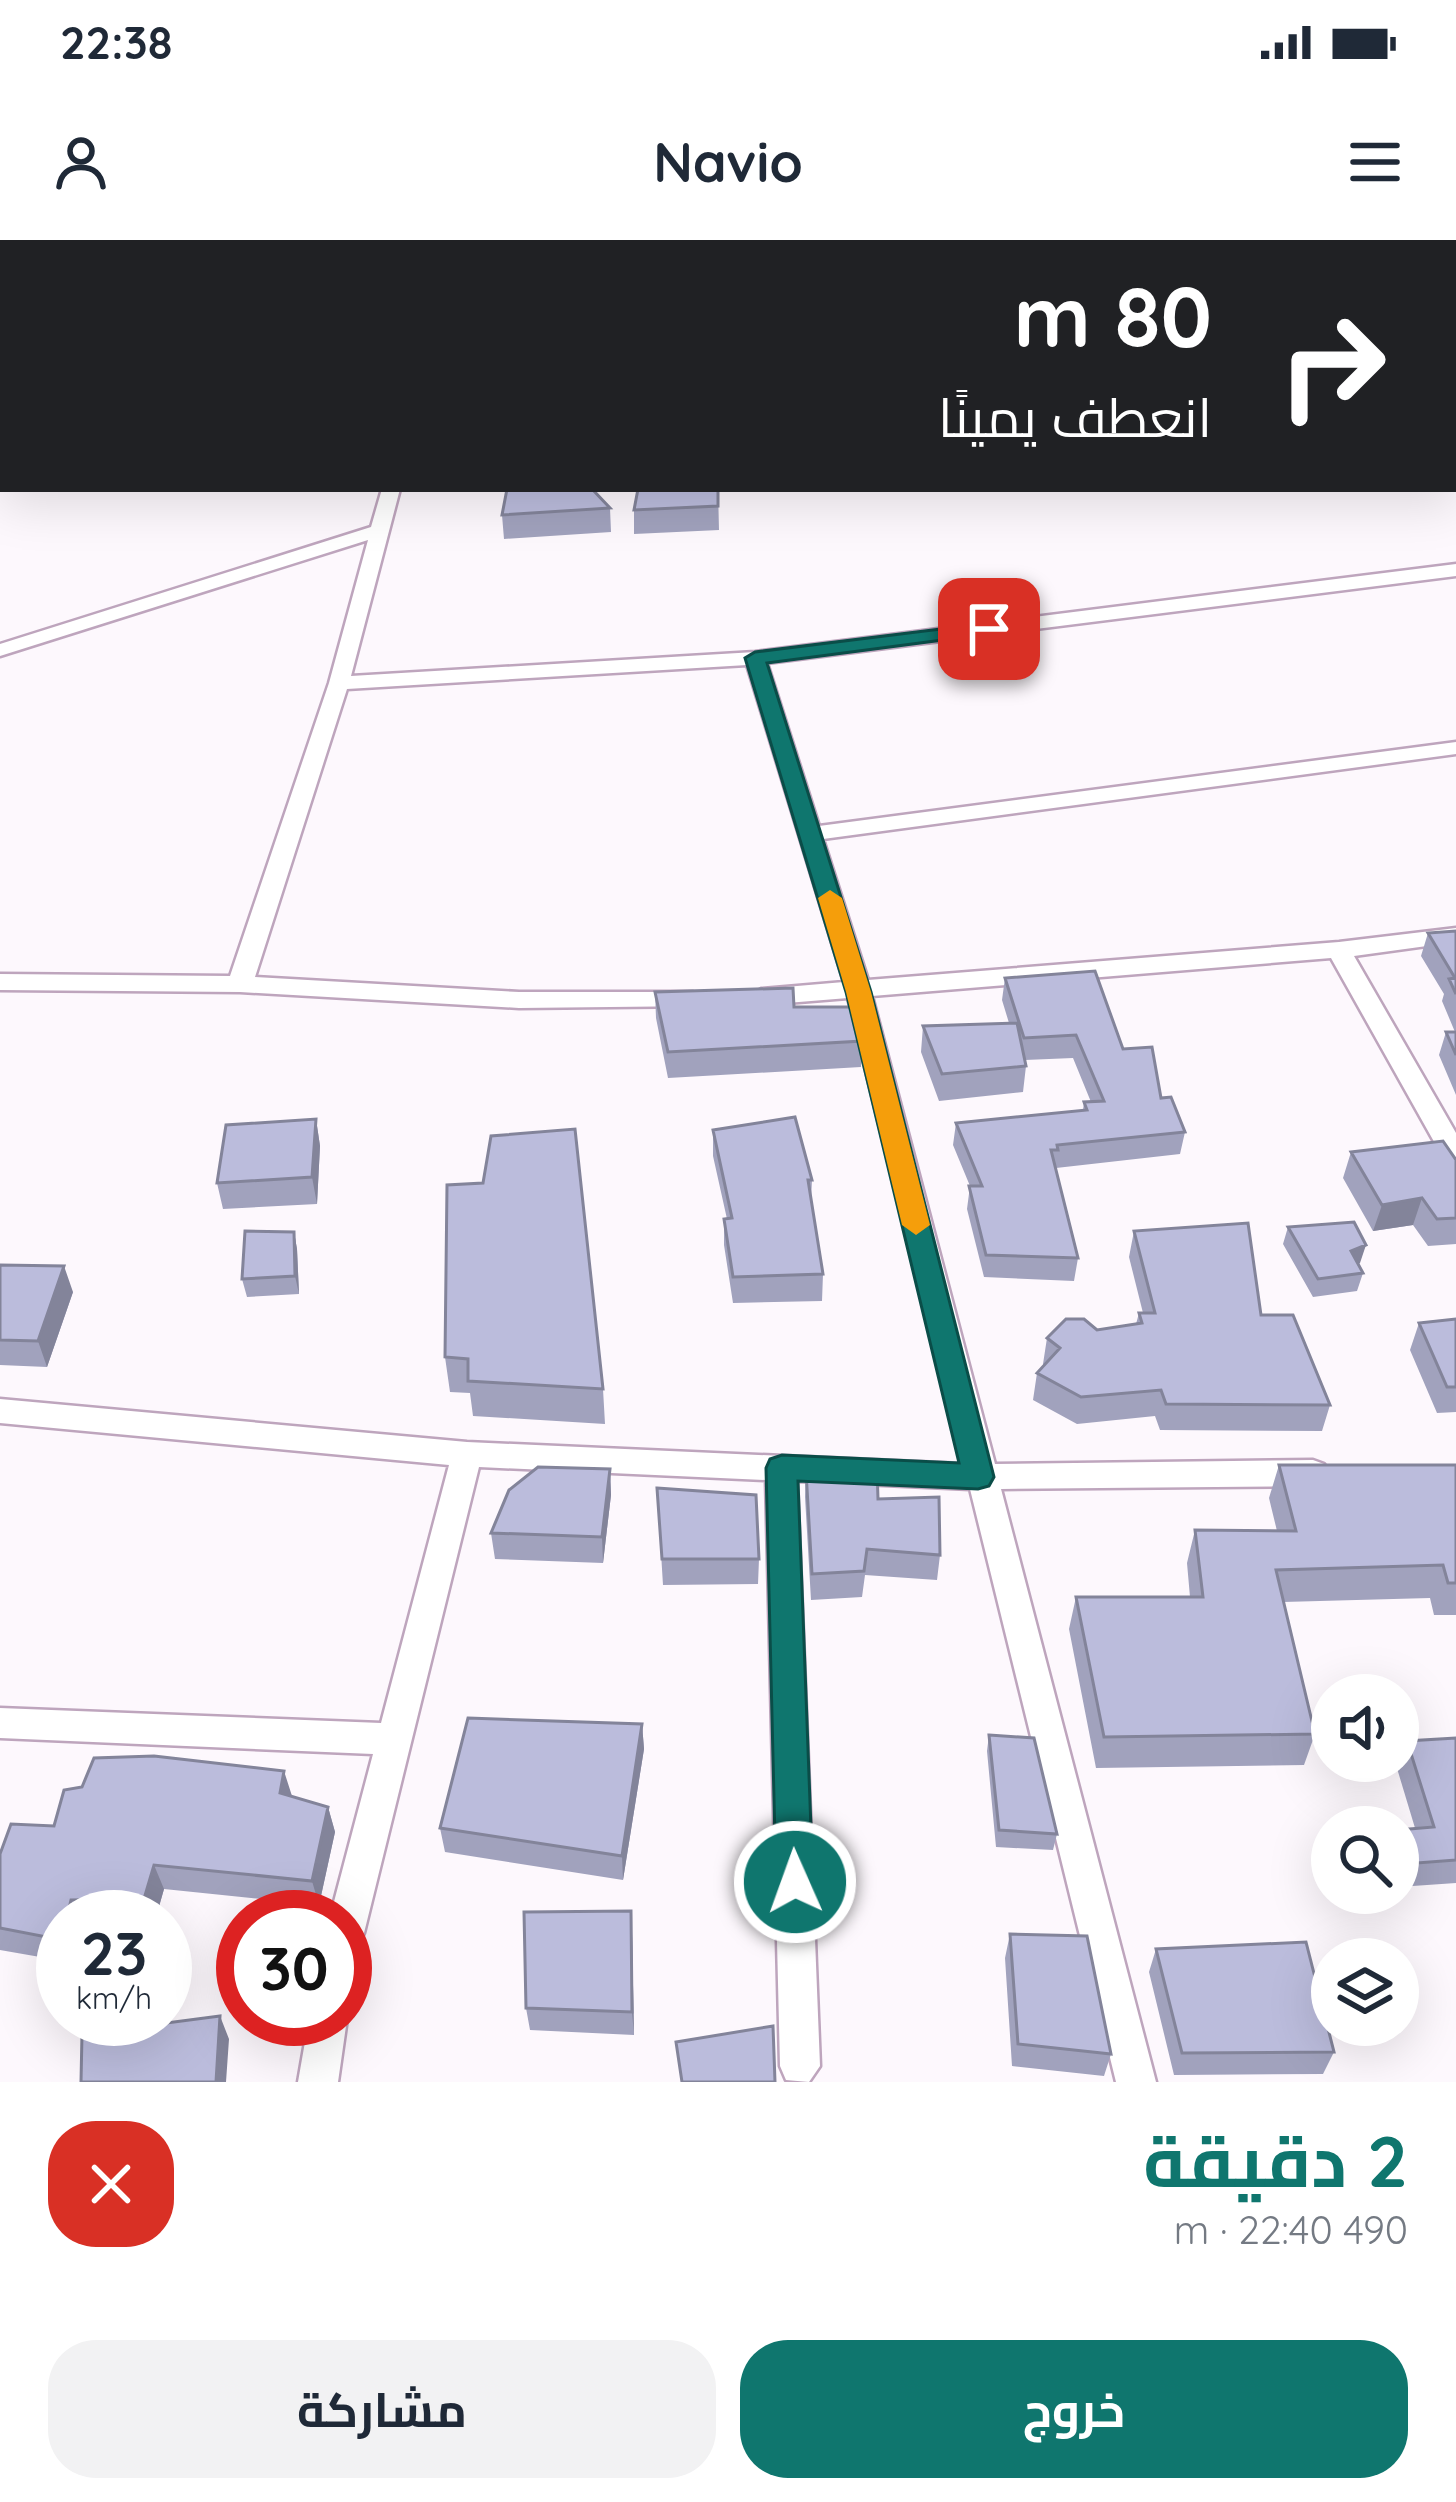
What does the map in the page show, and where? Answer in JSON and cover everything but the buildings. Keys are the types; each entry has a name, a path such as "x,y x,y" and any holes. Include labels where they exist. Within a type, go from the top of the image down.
{"street":[{"path":"240,984 339,683 391,492"},
{"path":"0,670 4,649 380,531"},
{"path":"339,683 755,658 1456,570"},
{"path":"755,658 859,992 978,1477 1136,2082"},
{"path":"811,834 1456,748"},
{"path":"0,982 240,984 519,1000 685,1000 859,992 1339,950 1456,935"},
{"path":"1339,950 1456,1156"},
{"path":"0,1411 466,1454 978,1477 1336,1473"},
{"path":"356,1890 466,1454"},
{"path":"782,1468 800,2066"},
{"path":"0,1723 394,1739"},
{"path":"318,2082 324,2046"}],"slow traffic":[{"path":"830,898 859,992 916,1225"}],"route":[{"path":"795,1882 782,1468 978,1477 859,992 755,658 989,629"}]}
